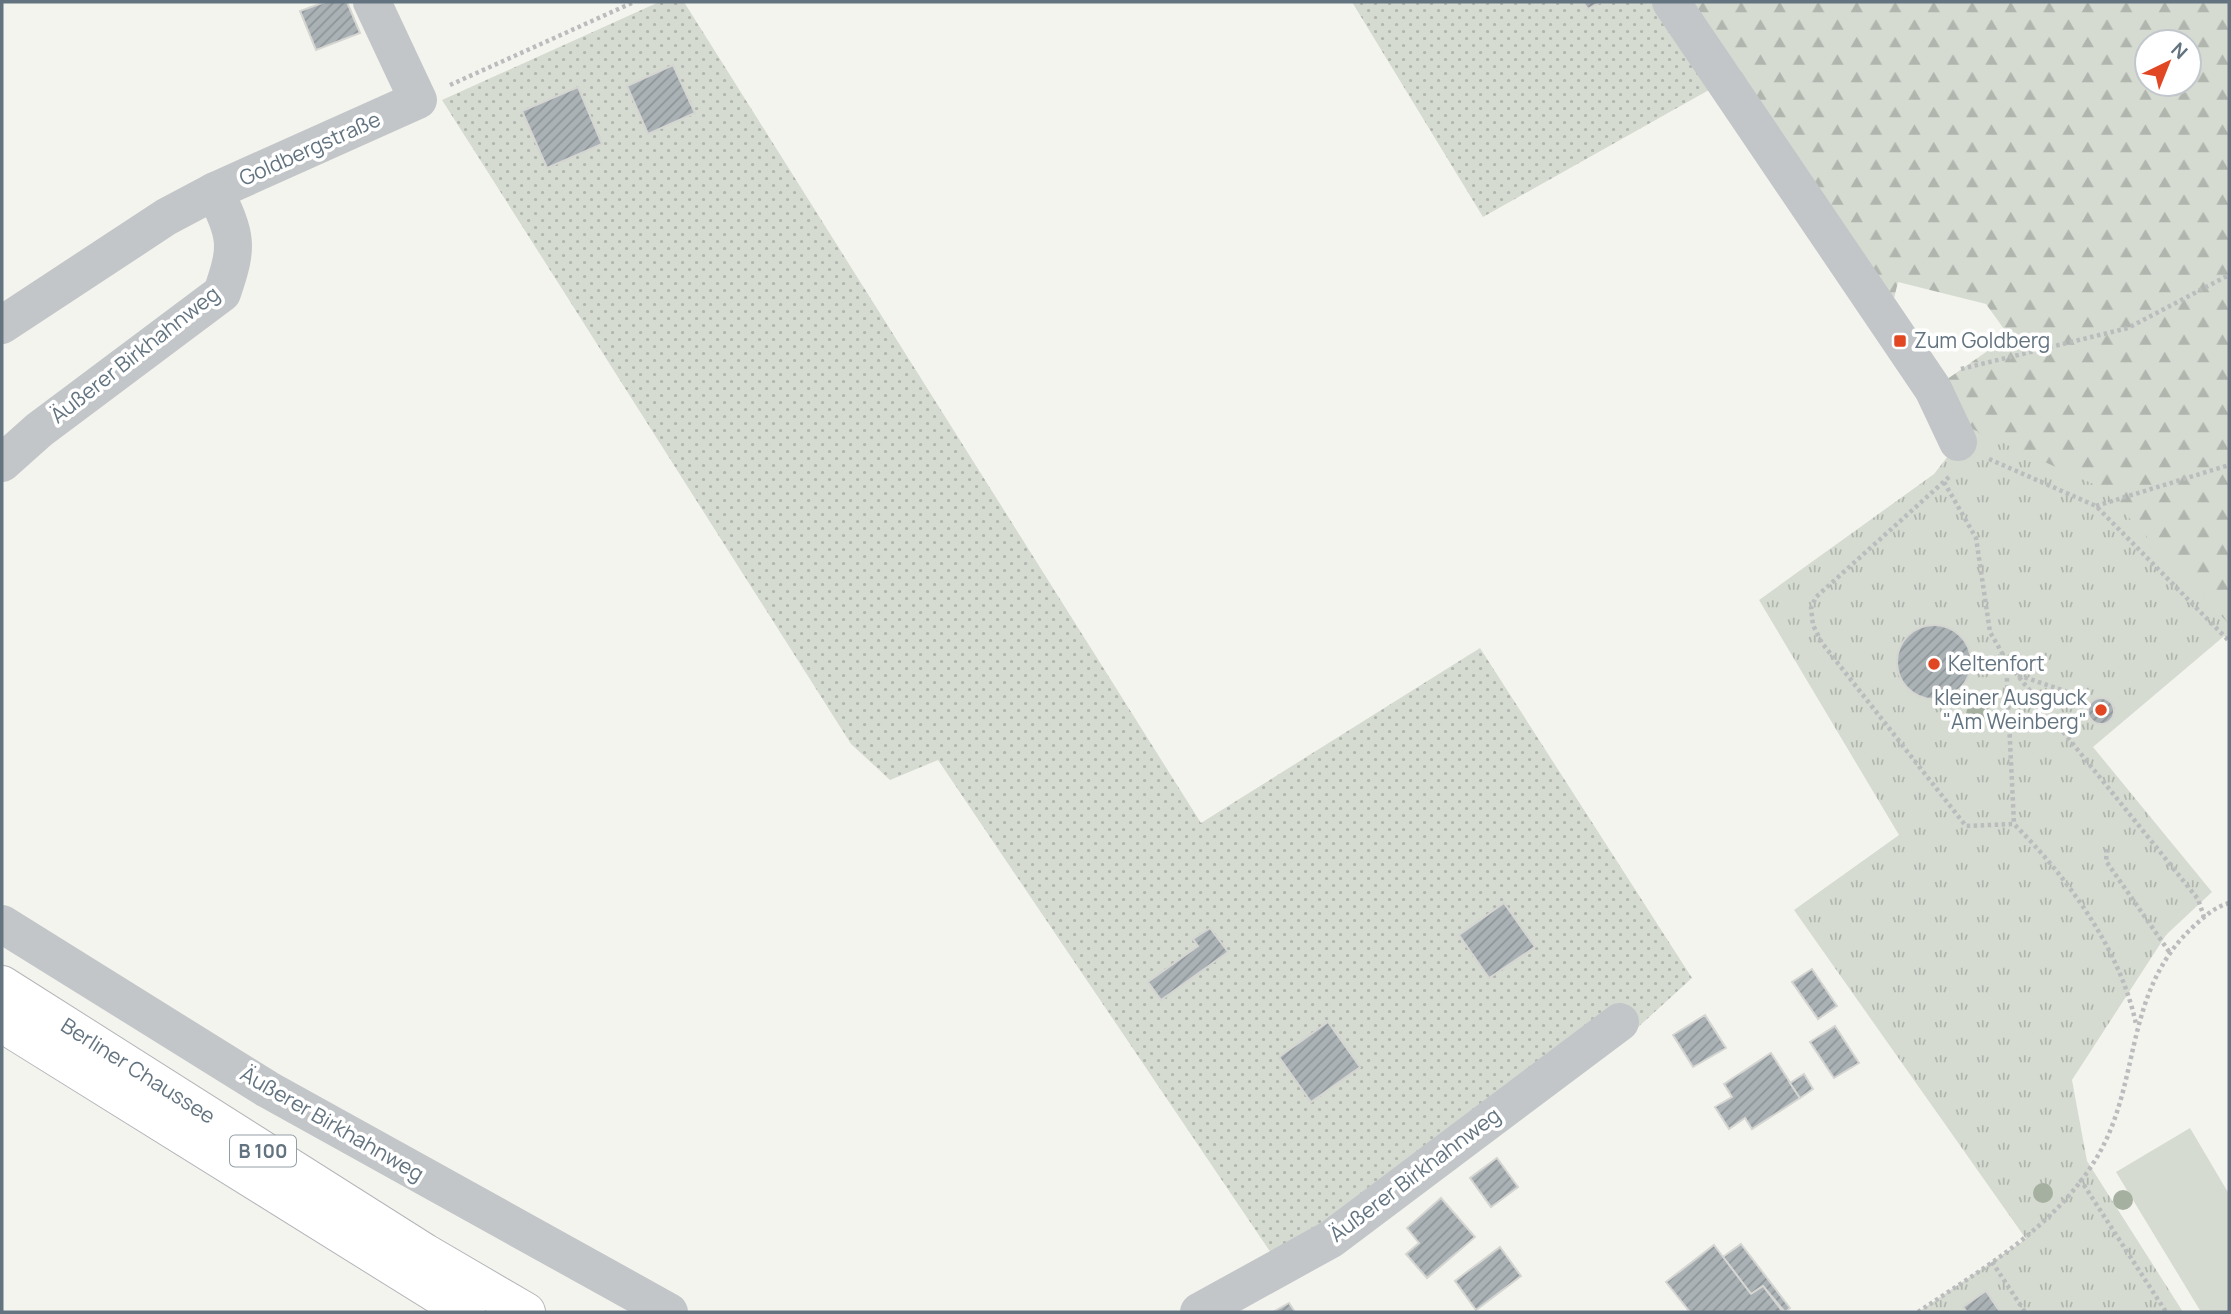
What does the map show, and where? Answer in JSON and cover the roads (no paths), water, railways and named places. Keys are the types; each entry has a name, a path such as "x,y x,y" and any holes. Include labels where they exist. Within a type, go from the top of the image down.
{"highway":[{"name":"Berliner Chaussee","path":"2,985 425,1253 526,1312"},
{"name":"Berliner Chaussee","path":"2,1023 467,1312"}],"street":[{"name":"Goldbergstraße","path":"2,325 166,217 215,191 418,100 372,2"},
{"path":"1671,2 1933,389 1966,458"},
{"name":"Äußerer Birkhahnweg","path":"2,463 39,430 222,293 234,258 233,232 215,191"},
{"name":"Äußerer Birkhahnweg","path":"2,924 278,1095 669,1312"},
{"name":"Äußerer Birkhahnweg","path":"1199,1312 1331,1239 1620,1022"}],"place":[{"name":"Zum Goldberg","path":"1900,341"},
{"name":"Keltenfort","path":"1934,664"},
{"name":"kleiner Ausguck \"Am Weinberg\"","path":"2101,710"}]}
